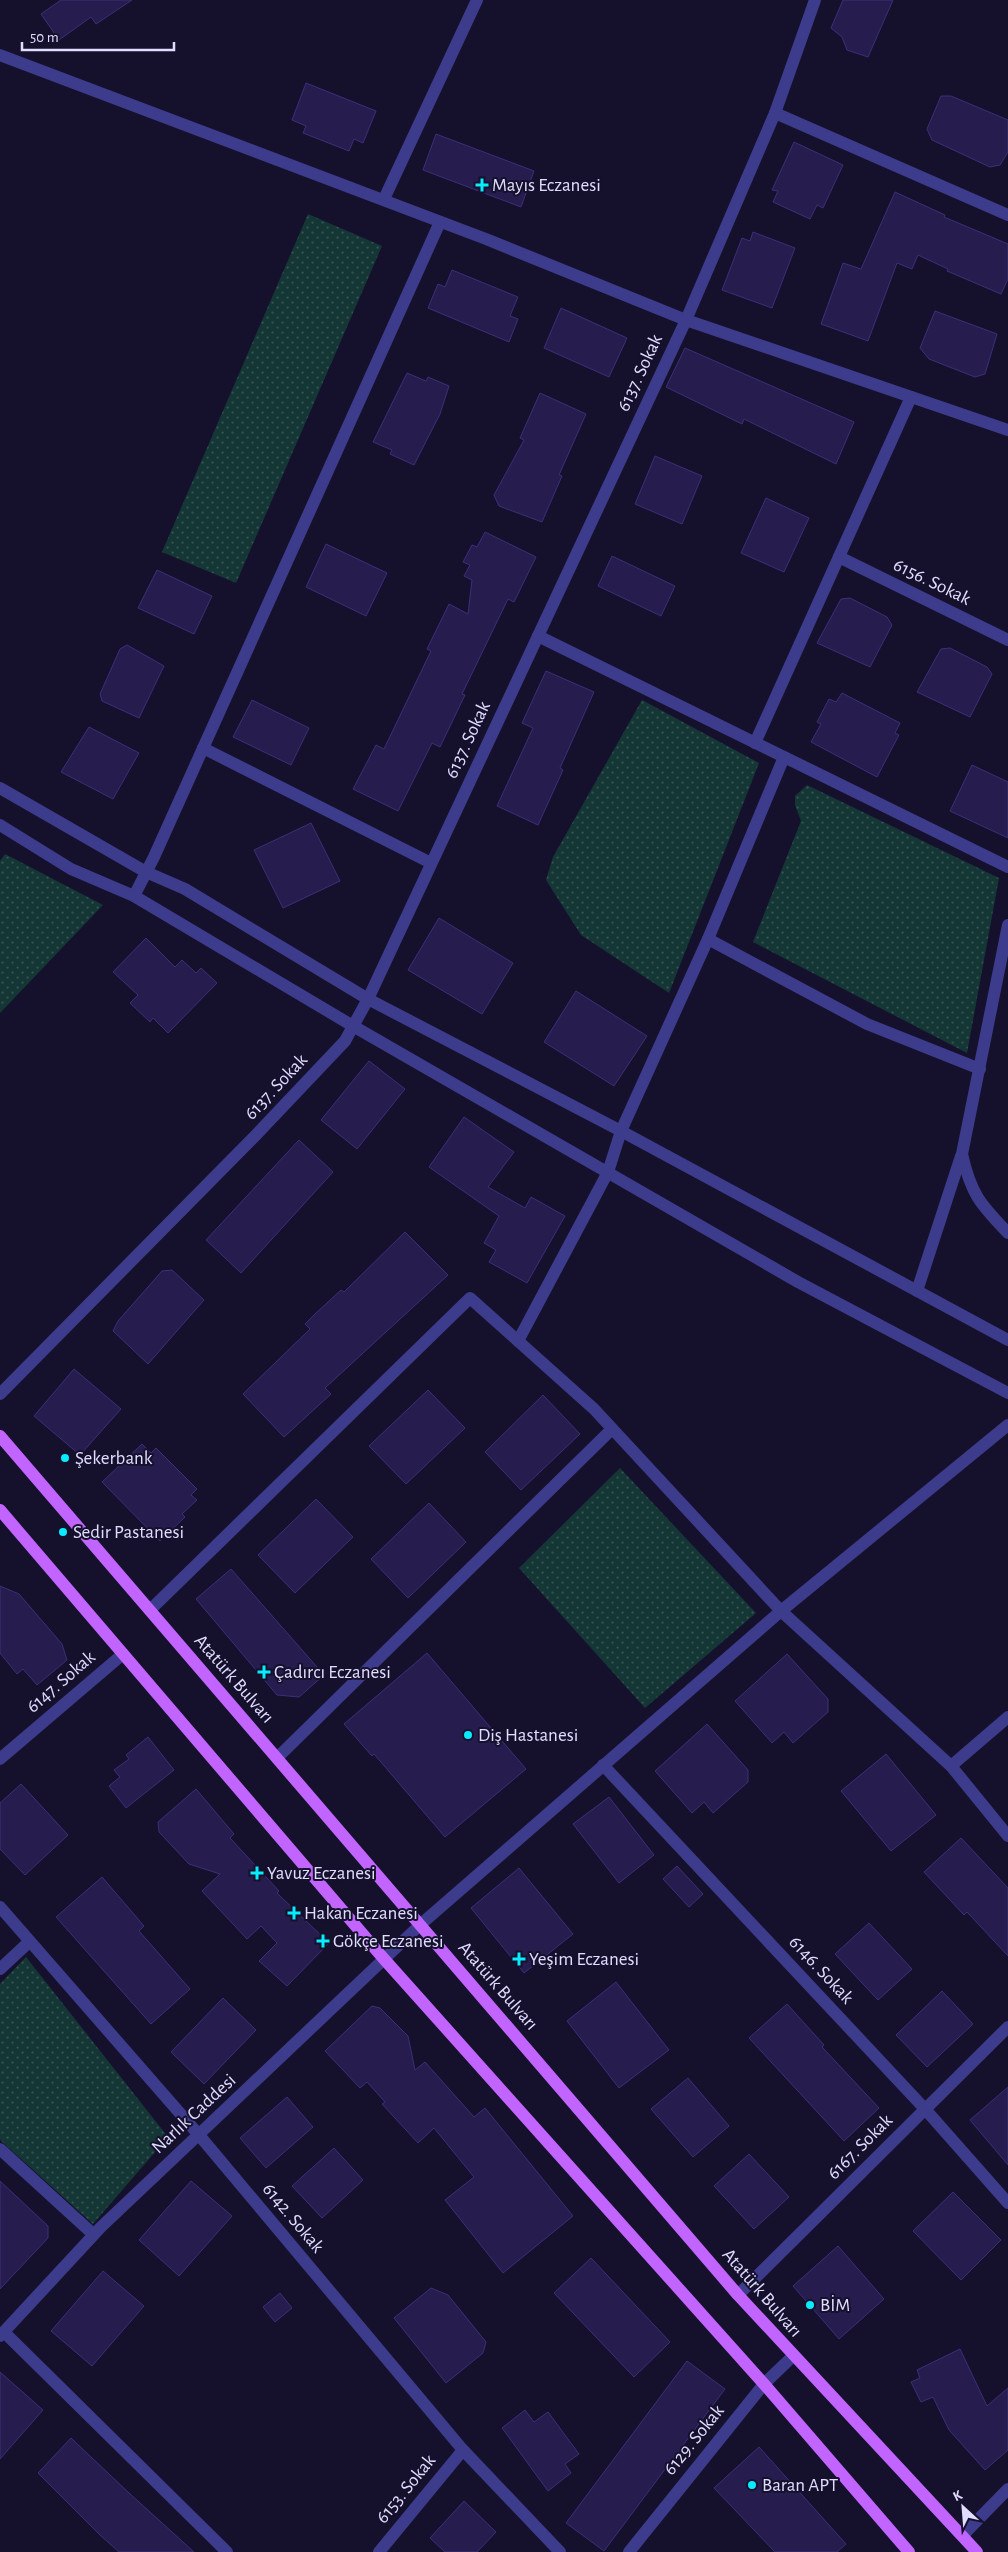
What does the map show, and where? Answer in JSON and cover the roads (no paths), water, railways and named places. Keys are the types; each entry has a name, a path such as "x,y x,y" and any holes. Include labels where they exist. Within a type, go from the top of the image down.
{"main road":[{"name":"Atatürk Bulvarı","path":"0,1436 738,2295 977,2552"},
{"path":"0,1510 384,1958 764,2384 909,2552"}],"street":[{"path":"384,200 477,0"},
{"name":"6137. Sokak","path":"0,1394 255,1136 345,1041 368,999 686,320 776,113 815,0"},
{"path":"0,55 384,200 686,320 1008,430"},
{"path":"776,113 1008,216"},
{"path":"134,896 203,748 440,222"},
{"path":"755,743 911,397"},
{"name":"6156. Sokak","path":"839,556 1008,640"},
{"path":"538,636 1008,867"},
{"path":"203,748 431,864"},
{"path":"518,1341 608,1172 621,1131 708,939 784,757"},
{"path":"0,788 146,872 185,889 368,999 621,1131 1008,1340"},
{"path":"0,826 70,869 134,896 353,1026 798,1282 1008,1393"},
{"path":"917,1291 962,1154 1008,926"},
{"path":"708,939 867,1024 980,1069"},
{"path":"962,1154 968,1183 984,1209 1008,1233"},
{"path":"150,1610 470,1298 594,1409 781,1611 951,1766 1008,1836"},
{"name":"Narlık Caddesi","path":"2,2334 93,2234 420,1925 781,1611 1008,1425"},
{"path":"277,1758 612,1429"},
{"name":"6147. Sokak","path":"0,1759 123,1654"},
{"path":"951,1766 1008,1717"},
{"name":"6146. Sokak","path":"604,1764 925,2109 1008,2203"},
{"name":"6142. Sokak","path":"0,1907 199,2135 463,2450 560,2552"},
{"path":"0,1969 30,1942"},
{"name":"6167. Sokak","path":"738,2295 1008,2027"},
{"path":"0,2149 93,2234"},
{"path":"2,2334 227,2552"},
{"name":"6129. Sokak","path":"629,2552 764,2384 793,2356"},
{"name":"6153. Sokak","path":"379,2552 463,2450"},
{"path":"963,2535 1008,2489"}],"place":[{"name":"Mayıs Eczanesi","path":"482,185"},
{"name":"Şekerbank","path":"65,1458"},
{"name":"Sedir Pastanesi","path":"63,1532"},
{"name":"Çadırcı Eczanesi","path":"264,1672"},
{"name":"Diş Hastanesi","path":"468,1735"},
{"name":"Yavuz Eczanesi","path":"257,1873"},
{"name":"Hakan Eczanesi","path":"294,1913"},
{"name":"Gökçe Eczanesi","path":"323,1941"},
{"name":"Yeşim Eczanesi","path":"519,1959"},
{"name":"BİM","path":"810,2305"},
{"name":"Baran APT","path":"752,2485"}]}
